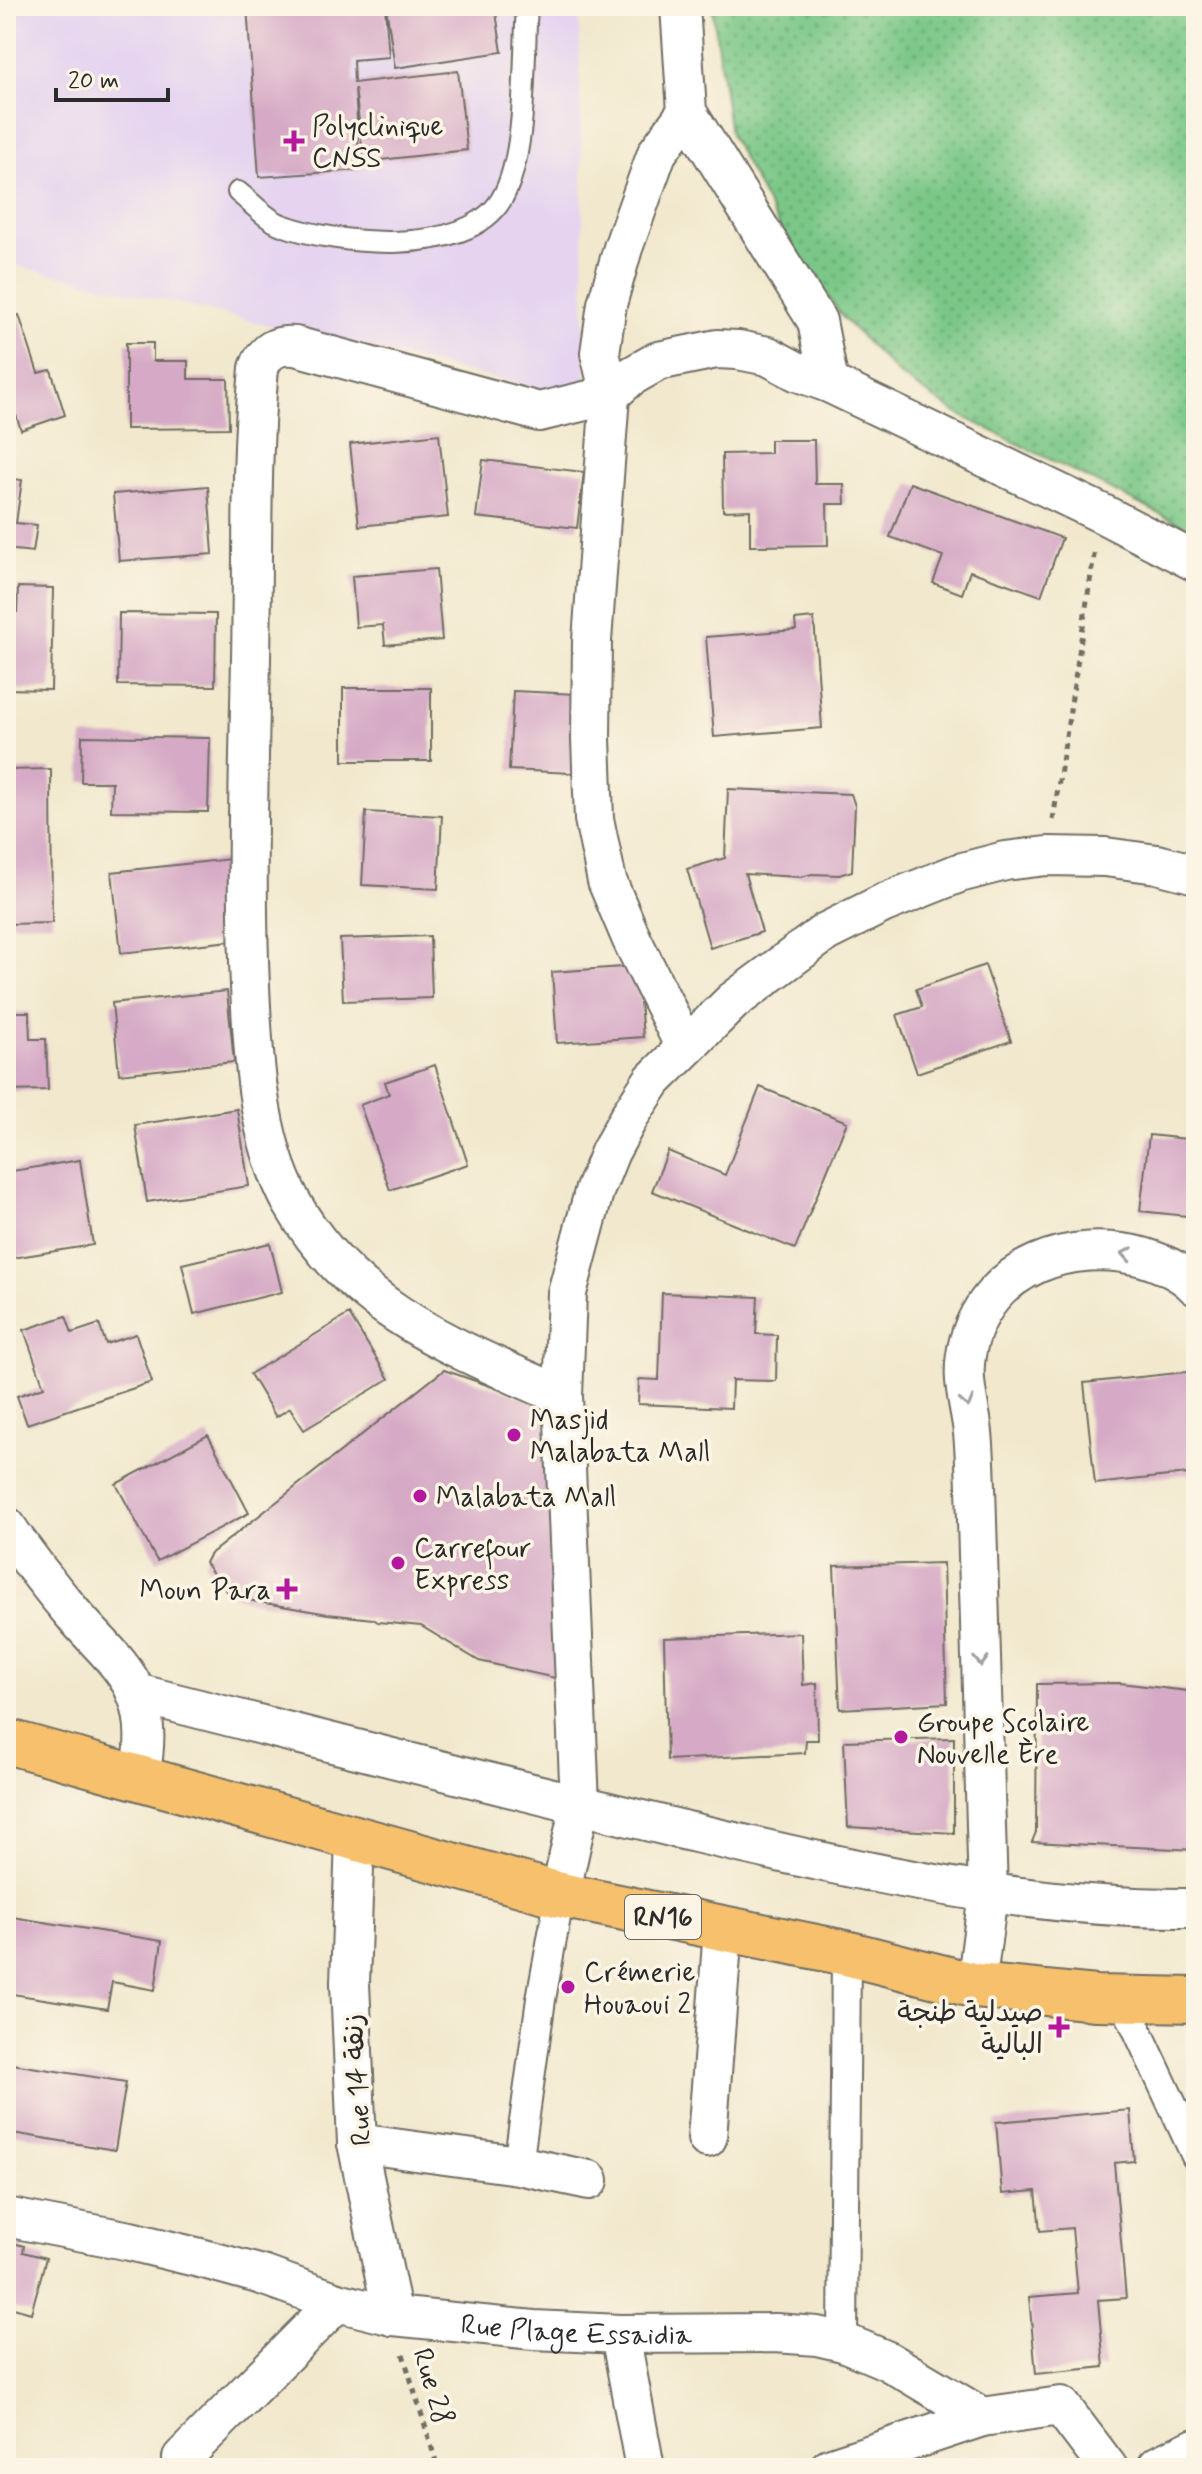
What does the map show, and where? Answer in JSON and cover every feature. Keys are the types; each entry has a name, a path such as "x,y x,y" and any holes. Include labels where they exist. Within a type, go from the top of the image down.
{"main road":[{"name":"RN16","path":"6,1741 560,1895 846,1953 976,1986 1041,1995 1196,2000"}],"street":[{"path":"680,6 687,112 817,321 829,383"},
{"path":"685,1047 632,940 607,881 594,819 591,739 592,641 610,395 600,353 607,304 623,248 657,153 687,112"},
{"path":"563,1396 433,1338 376,1301 335,1262 308,1228 291,1202 275,1160 257,1088 251,1028 247,874 257,384 259,368 266,354 291,345 539,412 610,395 630,377 658,361 717,349 768,356 1101,513 1196,562"},
{"path":"518,2165 541,1999 580,1805 563,1396 567,1293 594,1192 610,1152 653,1080 733,1001 826,932 884,903 959,873 1005,861 1047,856 1105,857 1157,864 1196,874"},
{"path":"976,1986 988,1894 976,1487 972,1427 963,1386 970,1337 978,1319 1004,1285 1024,1269 1067,1252 1090,1250 1138,1256 1169,1267 1196,1286"},
{"path":"10,1537 122,1671 136,1693 146,1745 140,1779"},
{"path":"136,1693 777,1852 1037,1901 1147,1909 1196,1908"},
{"name":"Rue 14 زنقة","path":"355,1839 350,1983 357,2143 393,2316"},
{"path":"707,2138 723,1930"},
{"path":"843,2342 846,1953"},
{"path":"1123,1999 1196,2156"},
{"path":"357,2143 518,2165 589,2180"},
{"name":"Rue Plage Essaidia","path":"6,2217 204,2259 262,2275 337,2302 393,2316 534,2330 817,2336 843,2342 888,2361 982,2417"},
{"path":"186,2463 337,2302"},
{"path":"620,2334 645,2468"},
{"path":"829,2468 982,2417 1061,2406 1108,2468"},
{"path":"1160,2468 1196,2451"}],"lane":[{"path":"238,192 279,225 352,242 425,241 473,226 500,201 519,142 527,6"}],"path":[{"path":"1047,856 1101,513"},
{"name":"Rue 28","path":"393,2316 438,2468"}],"shaded area":[{"name":"Polyclinique CNSS","path":"12,6 579,6 586,400 6,263 6,19"}],"green space":[{"path":"712,6 1196,6 1196,532 958,414 899,375 843,318 779,226 730,134"}],"building":[{"path":"247,6 385,6 389,57 353,60 354,83 458,71 467,150 364,162 355,88 360,170 259,177"},
{"path":"386,6 495,6 502,52 395,68"},
{"path":"19,315 38,373 51,370 65,415 21,430 11,400 6,402 6,319"},
{"path":"126,343 153,343 153,361 188,361 188,379 228,379 229,428 126,429"},
{"path":"439,434 448,517 359,526 350,444"},
{"path":"770,440 814,440 815,484 844,484 845,504 827,504 828,545 750,546 750,510 723,511 722,454 770,453"},
{"path":"483,460 584,472 577,528 476,517"},
{"path":"6,478 22,480 16,523 37,525 33,552 6,549"},
{"path":"910,483 1062,538 1041,596 970,571 962,594 933,583 943,556 890,537"},
{"path":"208,486 213,554 119,561 113,494"},
{"path":"436,569 442,640 385,645 383,625 356,627 352,576"},
{"path":"18,587 53,588 51,690 6,689 6,612 17,612"},
{"path":"119,613 216,614 215,686 118,685"},
{"path":"814,618 822,728 714,737 706,637 796,630 795,620"},
{"path":"343,688 431,688 431,761 343,761"},
{"path":"513,691 577,694 573,773 509,770"},
{"path":"82,736 210,738 208,812 111,811 112,782 81,782"},
{"path":"51,769 52,923 6,924 6,770"},
{"path":"728,789 851,794 855,806 852,871 839,875 812,874 801,877 745,874 762,932 710,948 687,869 725,858"},
{"path":"366,812 442,816 438,889 362,885"},
{"path":"230,859 239,940 121,953 112,872"},
{"path":"430,936 432,998 343,1001 340,939"},
{"path":"985,965 1011,1041 917,1073 897,1015 922,1007 916,989"},
{"path":"637,966 643,1037 557,1043 552,972"},
{"path":"227,991 234,1062 119,1074 112,1003"},
{"path":"6,1012 29,1012 30,1039 46,1039 48,1090 6,1091"},
{"path":"435,1065 468,1164 390,1190 360,1105 389,1094 385,1082"},
{"path":"760,1087 847,1122 795,1249 652,1191 668,1151 725,1175"},
{"path":"237,1109 249,1186 147,1202 135,1125"},
{"path":"1149,1135 1196,1140 1196,1217 1140,1211"},
{"path":"80,1160 93,1245 6,1259 6,1172"},
{"path":"270,1243 282,1292 194,1314 182,1264"},
{"path":"662,1293 758,1297 756,1334 777,1335 776,1381 732,1380 731,1408 638,1404 639,1379 659,1380"},
{"path":"349,1314 389,1379 304,1430 290,1408 276,1417 250,1374"},
{"path":"66,1316 72,1333 99,1324 106,1344 136,1334 152,1382 27,1424 17,1396 44,1387 24,1330"},
{"name":"Malabata Mall","path":"444,1370 541,1404 554,1456 558,1536 555,1678 479,1661 421,1626 247,1600 226,1591 205,1563 209,1555"},
{"path":"1196,1371 1196,1473 1095,1484 1084,1383"},
{"path":"208,1435 249,1513 157,1561 116,1484"},
{"path":"943,1563 947,1703 840,1709 834,1566"},
{"path":"801,1633 803,1685 817,1683 818,1740 806,1740 805,1753 667,1760 664,1638"},
{"path":"1120,1683 1196,1692 1196,1850 1032,1842 1036,1832 1037,1684"},
{"path":"954,1738 954,1833 848,1827 844,1741"},
{"path":"6,1916 162,1941 155,1990 112,1982 107,2009 6,1993"},
{"path":"6,2063 126,2082 115,2150 6,2132"},
{"path":"1130,2110 1134,2161 1114,2163 1126,2298 1098,2300 1104,2367 1036,2374 1029,2297 1078,2293 1072,2228 1040,2231 1036,2191 1002,2194 996,2122"},
{"path":"6,2241 24,2246 23,2252 46,2258 31,2313 10,2307 7,2319"}],"place":[{"name":"Polyclinique CNSS","path":"294,141"},
{"name":"Masjid Malabata Mall","path":"514,1435"},
{"name":"Malabata Mall","path":"420,1496"},
{"name":"Carrefour Express","path":"398,1563"},
{"name":"Moun Para","path":"287,1589"},
{"name":"Groupe Scolaire Nouvelle Ère","path":"901,1737"},
{"name":"Crémerie Houaoui 2","path":"568,1987"},
{"name":"صيدلية طنجة البالية","path":"1059,2027"}]}
